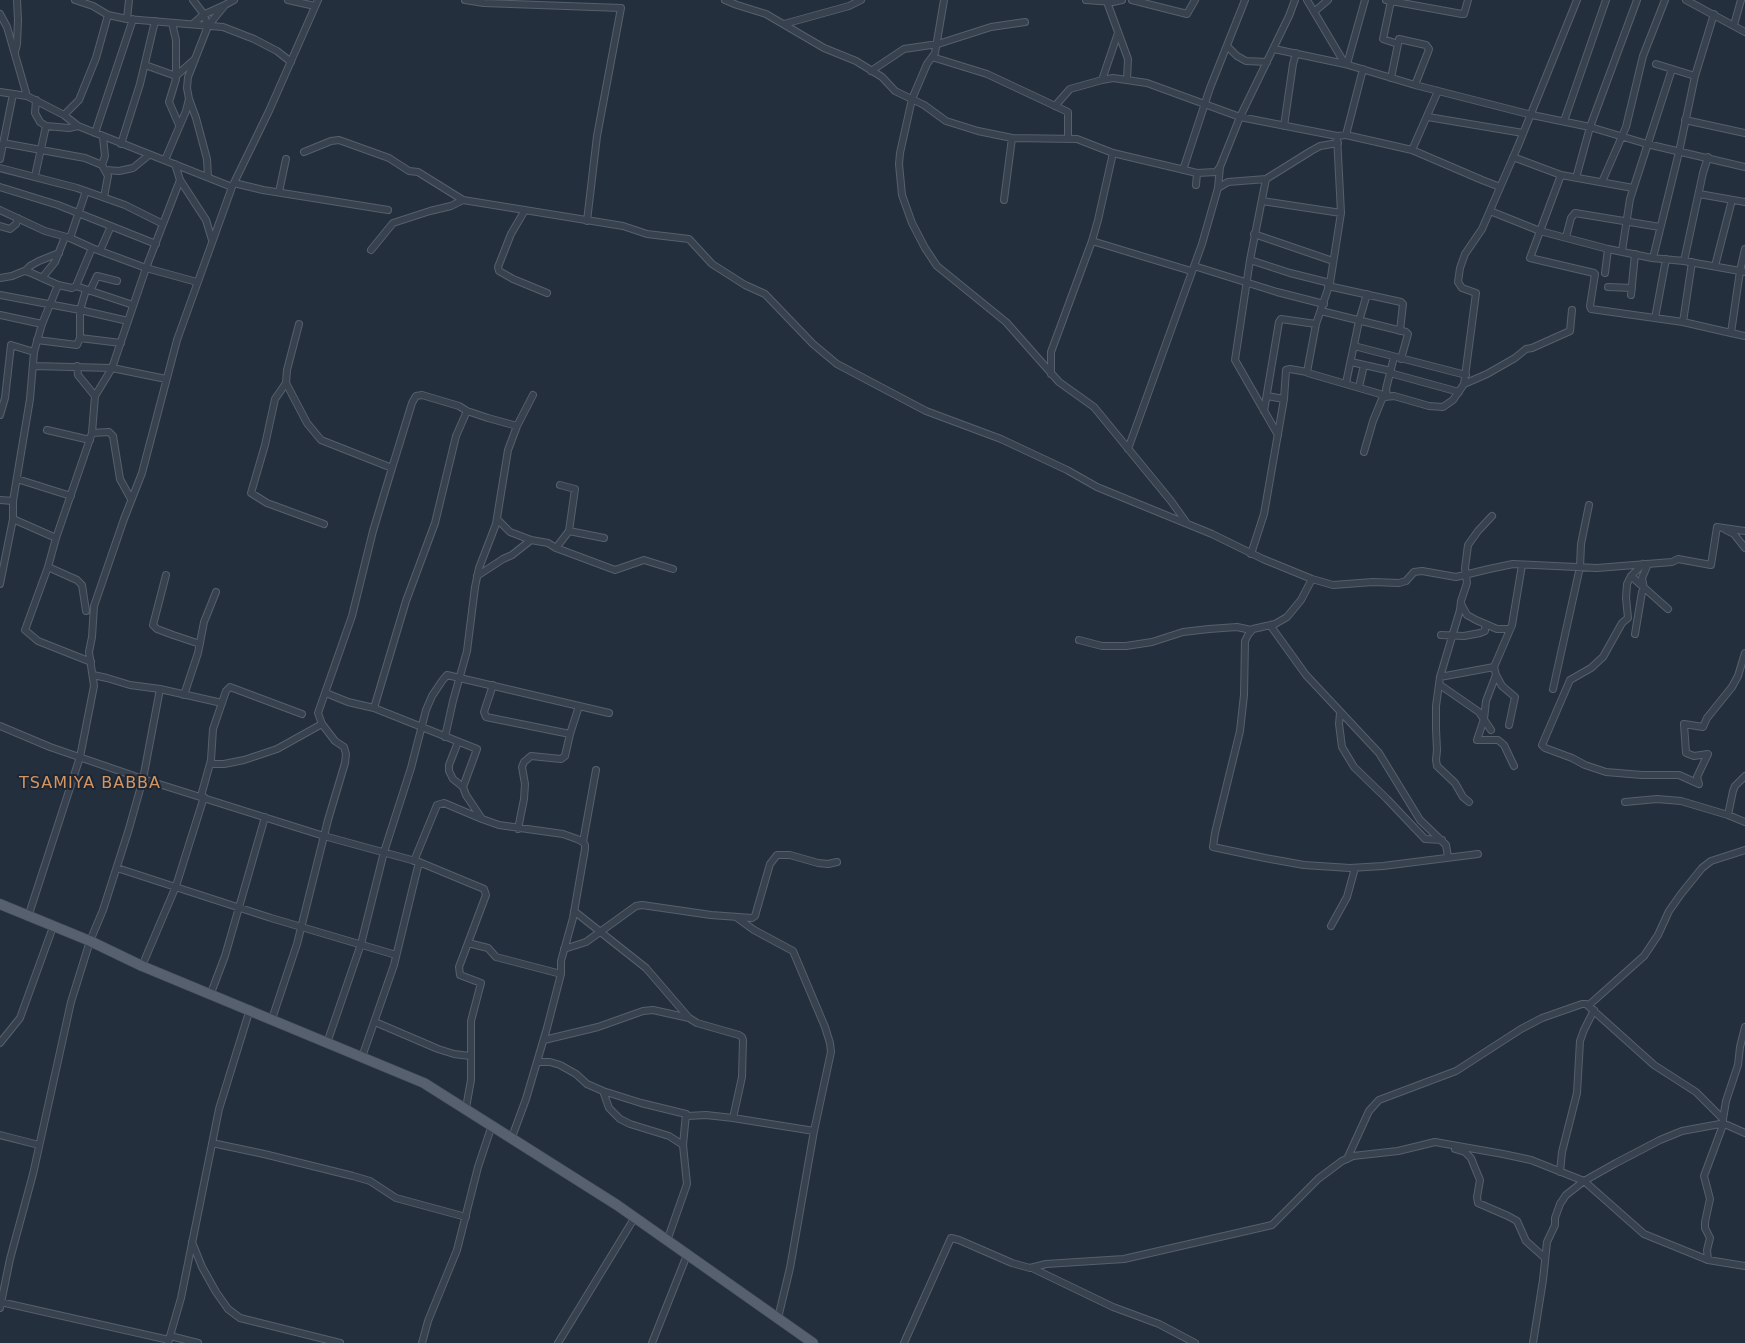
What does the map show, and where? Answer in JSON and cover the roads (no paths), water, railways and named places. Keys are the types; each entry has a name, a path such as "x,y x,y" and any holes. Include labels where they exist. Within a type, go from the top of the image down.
{"main road":[{"path":"0,904 90,941 142,966 250,1009 424,1083 512,1137 635,1217 687,1256 813,1343"}],"street":[{"path":"14,53 17,44 17,0"},
{"path":"75,0 93,6 108,15 155,22 223,27 254,39 277,51 291,62"},
{"path":"94,133 130,19 129,0"},
{"path":"193,0 208,26"},
{"path":"28,917 80,757 94,686 89,652 94,606 131,499 142,473 152,440 166,379 212,241 233,185 317,3 288,0"},
{"path":"465,0 484,3 561,2 621,8 597,136 587,221"},
{"path":"725,0 766,14 824,48 843,55 882,77 895,91 912,99 946,121 978,131 1012,138 1077,139 1112,153 1197,173 1216,172 1220,167"},
{"path":"784,24 849,6 861,0"},
{"path":"944,0 938,44 912,99 899,164 904,203 912,223 937,266 1006,322 1051,374 1070,392 1094,407 1187,523"},
{"path":"1086,0 1106,2 1122,0"},
{"path":"1132,0 1187,14 1195,0"},
{"path":"1183,170 1205,105 1246,0"},
{"path":"1128,449 1183,300 1218,188 1220,167 1255,83 1274,49 1295,0"},
{"path":"1307,0 1346,64"},
{"path":"1314,12 1328,0"},
{"path":"1346,64 1365,0"},
{"path":"1398,44 1383,39 1389,1 1406,2 1464,14 1468,0"},
{"path":"1252,554 1264,514 1284,399 1286,370 1307,372 1387,396 1394,396 1430,406 1443,407 1453,400 1464,384 1476,293 1462,288 1458,282 1458,276 1465,254 1482,229 1532,115 1577,0"},
{"path":"1564,122 1606,0"},
{"path":"1576,178 1590,127 1636,0"},
{"path":"1602,182 1622,136 1633,104 1643,56 1665,0"},
{"path":"1686,0 1745,32"},
{"path":"1734,26 1741,0"},
{"path":"193,24 203,15 229,2"},
{"path":"208,177 206,159 196,118 189,100 188,77 208,26 229,2"},
{"path":"1106,2 1128,59 1127,80"},
{"path":"0,14 7,27 27,96"},
{"path":"1652,258 1680,152 1695,76 1714,14"},
{"path":"64,115 79,100 96,58 108,15"},
{"path":"121,144 140,84 155,22"},
{"path":"871,71 904,49 938,44 992,27 1025,22"},
{"path":"172,23 176,40 176,76 169,102 179,125"},
{"path":"1102,80 1118,33"},
{"path":"1391,78 1399,38 1426,45 1429,49 1415,85"},
{"path":"1228,47 1237,56 1246,61 1267,62"},
{"path":"1274,49 1346,64 1438,91 1532,115 1590,127 1647,144 1745,167"},
{"path":"1284,126 1292,64 1296,53"},
{"path":"932,57 986,74 1068,112 1068,139"},
{"path":"176,76 196,58"},
{"path":"1656,64 1695,76"},
{"path":"144,65 176,76"},
{"path":"1346,135 1363,69"},
{"path":"1622,251 1633,188 1672,69"},
{"path":"1055,106 1070,89 1102,80 1113,78 1147,83 1240,117 1337,136 1346,135 1412,150 1500,187"},
{"path":"1412,150 1438,91"},
{"path":"0,92 27,96 64,115 78,126 103,137 233,185 388,210"},
{"path":"0,159 3,143 3,120 13,94"},
{"path":"36,100 35,112 40,122 46,126 69,128 78,126"},
{"path":"165,160 178,132 189,100"},
{"path":"1428,117 1523,133"},
{"path":"1685,120 1745,133"},
{"path":"35,176 46,126"},
{"path":"1307,372 1316,324 1329,284 1341,212 1337,136"},
{"path":"103,137 104,167 108,176 104,197"},
{"path":"1004,200 1012,138"},
{"path":"304,152 331,141 339,140 389,158 409,171 418,172 463,200 623,226 647,234 689,239 712,264 765,294 813,344 837,364 926,411 1001,439 1068,470 1097,487 1187,523 1252,554 1312,579 1333,585 1373,582 1399,583 1406,581 1414,572 1422,571 1456,578 1505,566 1522,565 1597,568 1672,562 1678,559 1711,565 1717,527 1745,531"},
{"path":"3,143 85,158 104,167 119,171 133,168 149,155"},
{"path":"1218,188 1228,182 1266,179 1316,148 1338,143"},
{"path":"1051,374 1051,352 1092,241 1112,153"},
{"path":"1513,157 1561,175 1633,188"},
{"path":"1684,261 1708,157"},
{"path":"279,192 286,159"},
{"path":"176,164 180,180 206,220 212,241"},
{"path":"0,169 35,176 104,197 164,224"},
{"path":"1196,185 1197,173"},
{"path":"1561,175 1530,258 1594,273 1590,309 1683,322 1745,336"},
{"path":"1266,179 1254,234 1236,360 1278,435"},
{"path":"91,662 38,641 25,630 91,436 95,396 112,368 146,268 180,180"},
{"path":"0,187 58,205 156,244"},
{"path":"42,278 55,262 68,238 86,191"},
{"path":"1699,194 1745,202"},
{"path":"371,250 393,223 451,206 463,200"},
{"path":"1715,266 1732,200"},
{"path":"1262,201 1341,212"},
{"path":"0,210 45,231 146,268 197,282"},
{"path":"525,210 511,234 498,267 499,270 513,279 547,293"},
{"path":"1490,211 1540,231 1608,249 1742,272"},
{"path":"1566,237 1571,218 1575,213 1660,227"},
{"path":"0,226 10,229 16,224 18,218"},
{"path":"100,251 111,226"},
{"path":"1254,234 1333,261"},
{"path":"1092,241 1324,304"},
{"path":"76,286 92,248"},
{"path":"1605,273 1608,249"},
{"path":"1731,333 1745,250"},
{"path":"1,280 25,272 38,261 59,253"},
{"path":"1608,287 1631,292 1635,254"},
{"path":"1655,318 1666,259"},
{"path":"1250,260 1329,284 1397,300 1403,304 1400,330"},
{"path":"1683,322 1692,262"},
{"path":"25,272 58,285 72,288 76,286 133,305"},
{"path":"37,340 77,345 80,338 80,310 95,278 98,276 117,281"},
{"path":"0,584 1,568 13,519 13,501 30,399 34,352 42,324 58,285"},
{"path":"1346,383 1359,321 1367,294"},
{"path":"0,295 128,321"},
{"path":"1464,384 1488,374 1526,349 1570,331 1572,310"},
{"path":"1321,311 1400,330 1408,334 1402,358"},
{"path":"0,315 42,324"},
{"path":"1264,411 1281,319 1316,324"},
{"path":"299,324 287,370 286,383 275,399 265,445 251,493 267,503 324,524"},
{"path":"80,338 121,343"},
{"path":"0,415 5,398 10,345 34,352"},
{"path":"1354,346 1466,375"},
{"path":"1387,396 1386,388 1394,357"},
{"path":"1351,362 1459,392"},
{"path":"1359,387 1364,365"},
{"path":"33,366 112,368 166,379"},
{"path":"77,366 78,375 95,396"},
{"path":"286,383 307,423 321,440 392,468"},
{"path":"272,1019 301,927 345,762 346,754 344,748 322,724 318,713 352,616 373,531 402,433 416,396 422,395 435,398 517,426"},
{"path":"445,737 467,652 477,576 497,520 508,450 517,426 533,395"},
{"path":"1267,396 1284,399"},
{"path":"1364,452 1382,399 1387,396"},
{"path":"374,708 406,601 435,523 456,436 467,410"},
{"path":"47,430 91,436 109,432 113,436 120,478 131,499"},
{"path":"17,479 71,496"},
{"path":"556,548 569,531 575,489 560,484"},
{"path":"0,500 13,501"},
{"path":"1553,689 1580,567 1581,544 1589,505"},
{"path":"1469,802 1463,798 1455,783 1437,766 1436,717 1440,677 1467,583 1465,568 1468,545 1492,516"},
{"path":"13,519 56,538"},
{"path":"497,520 510,532 548,544 616,570 644,560 672,569"},
{"path":"1722,528 1734,534 1745,548"},
{"path":"569,531 604,538"},
{"path":"477,576 512,555 531,540"},
{"path":"1645,564 1631,576 1627,584 1628,618 1622,624 1603,657 1584,672 1573,677 1566,685 1542,743 1545,748 1606,772 1642,775 1679,775 1699,784 1697,777 1708,754 1694,756 1686,753 1684,724 1703,727 1707,718 1732,687 1738,676 1745,653"},
{"path":"1635,634 1644,589 1642,578 1645,564"},
{"path":"1509,725 1515,697 1502,686 1494,667 1510,629 1522,565"},
{"path":"48,567 77,580 82,585 86,611"},
{"path":"166,575 153,625 173,635 200,644"},
{"path":"1631,576 1668,610"},
{"path":"1079,640 1102,646 1126,646 1152,642 1173,634 1200,630 1237,627 1251,630 1270,625 1287,617 1301,600 1312,579"},
{"path":"184,695 200,644 204,622 216,592"},
{"path":"1461,604 1467,615 1497,630 1510,629"},
{"path":"1270,625 1306,675 1379,753 1420,820 1446,845 1448,857"},
{"path":"1441,636 1480,633 1485,631 1488,625"},
{"path":"1251,630 1246,641 1244,695 1240,731 1213,847 1304,865 1355,868 1478,854"},
{"path":"1440,677 1494,667"},
{"path":"93,675 130,685 160,689 222,703"},
{"path":"327,1042 360,944 384,852 396,819 423,728 426,710 432,696 447,675 609,713"},
{"path":"1496,675 1486,701 1484,719 1477,740 1498,740 1504,745 1514,766"},
{"path":"493,685 484,712 486,717 570,734"},
{"path":"1440,685 1479,712 1491,730"},
{"path":"142,966 176,886 210,764 213,729 226,691 230,687 302,714"},
{"path":"160,689 143,779 103,910 90,941 71,1002 39,1145 0,1304 169,1340 198,1343"},
{"path":"326,693 348,702 374,708 478,749 463,787"},
{"path":"518,829 524,799 525,784 522,767 524,762 530,756 562,759 565,756 579,706"},
{"path":"1340,713 1339,724 1342,748 1354,767 1425,839 1442,840"},
{"path":"210,764 224,764 244,760 277,750 322,724"},
{"path":"0,726 50,747 143,779 324,836 416,861 484,889 486,894 459,967 460,975 481,983 471,1022 471,1080 466,1108"},
{"path":"458,742 449,765 449,771 453,779 463,787 466,795 482,819"},
{"path":"512,1137 538,1062 561,974 564,949 574,911 585,849 583,842 596,770"},
{"path":"1728,815 1735,786 1745,776"},
{"path":"1625,802 1658,799 1681,801 1745,822"},
{"path":"362,1057 396,955 416,861 437,805 444,803 499,826 563,834 583,842"},
{"path":"211,993 239,908 265,817"},
{"path":"1560,1172 1562,1152 1577,1093 1580,1041 1592,1007 1644,956 1658,935 1669,911 1702,868 1711,861 1745,850"},
{"path":"564,949 582,944 636,906 642,905 711,915 752,918 755,916 770,864 778,855 790,855 818,863 828,864 836,862"},
{"path":"116,868 239,908 396,955"},
{"path":"1331,926 1347,897 1355,868"},
{"path":"574,911 646,968 689,1018 697,1023 739,1035 743,1040 742,1076 733,1118"},
{"path":"736,917 754,930 793,951 830,1043 830,1052 790,1268 778,1318"},
{"path":"0,1043 20,1018 53,927"},
{"path":"468,942 488,948 496,957 561,974"},
{"path":"1347,1159 1369,1110 1379,1100 1456,1071 1520,1029 1542,1018 1582,1004 1592,1007 1654,1065 1696,1092 1723,1122 1745,1133"},
{"path":"169,1340 181,1298 219,1109 250,1009"},
{"path":"544,1040 598,1027 643,1011 653,1010 689,1018"},
{"path":"375,1022 438,1049 470,1056"},
{"path":"1708,1260 1707,1250 1710,1238 1705,1228 1705,1222 1710,1199 1704,1176 1723,1122 1726,1102 1742,1066 1740,1047 1745,1027"},
{"path":"538,1062 550,1062 560,1065 576,1074 587,1084 604,1091 641,1103 683,1112 687,1116 706,1115 733,1118 814,1131"},
{"path":"604,1091 609,1108 620,1118 630,1124 669,1136 683,1145"},
{"path":"667,1241 688,1184 683,1145 687,1116"},
{"path":"1533,1343 1548,1237 1556,1225 1555,1218 1560,1204 1566,1195 1584,1181 1660,1140 1682,1130 1723,1122"},
{"path":"422,1343 428,1321 457,1250 478,1168 492,1125"},
{"path":"0,1135 39,1145"},
{"path":"1032,1268 1046,1264 1124,1259 1272,1225 1318,1179 1347,1159 1373,1152 1398,1151 1435,1142 1531,1160 1584,1181 1644,1234 1708,1260 1745,1266"},
{"path":"212,1143 353,1176 370,1181 396,1198 466,1217"},
{"path":"1455,1149 1464,1152 1476,1168 1480,1180 1477,1197 1478,1203 1517,1221 1526,1241 1545,1258"},
{"path":"558,1343 635,1217"},
{"path":"904,1343 950,1238 959,1240 1012,1263 1032,1268 1049,1278 1113,1307 1159,1324 1195,1343"},
{"path":"192,1242 202,1267 216,1292 228,1309 240,1318 340,1343"},
{"path":"652,1343 687,1256"},
{"path":"1736,1265 1745,1271"}],"district":[{"name":"TSAMIYA BABBA","path":"90,784"}]}
